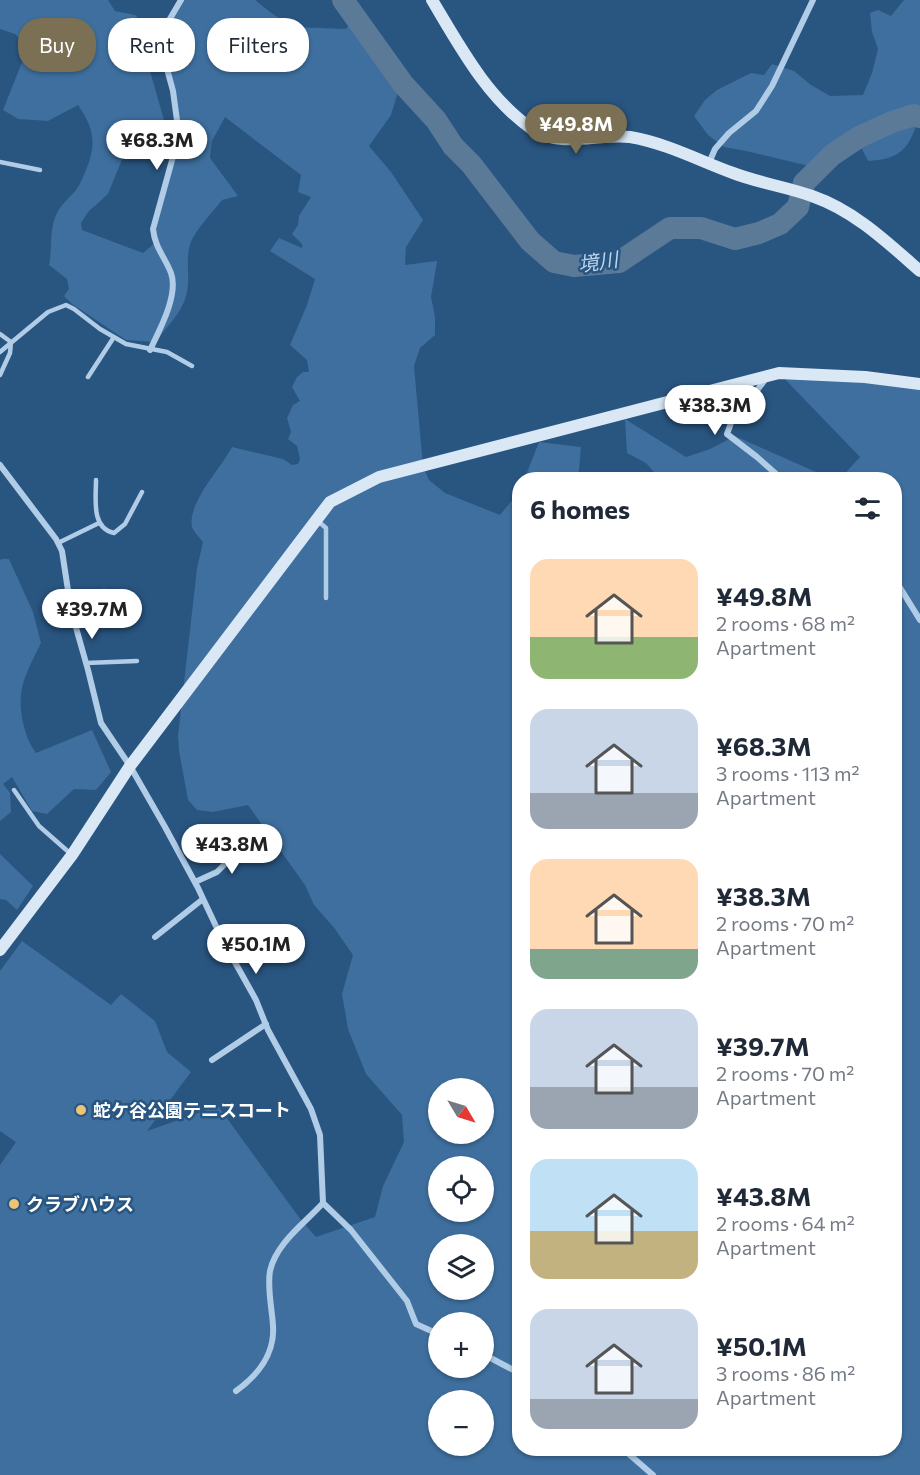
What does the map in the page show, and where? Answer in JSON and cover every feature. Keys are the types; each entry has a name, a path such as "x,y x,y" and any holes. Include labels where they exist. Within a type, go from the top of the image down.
{"street":[{"path":"150,350 164,320 172,293 172,275 154,243 153,229 179,135 173,91 163,54 161,34 181,0"},
{"path":"432,0 460,46 491,90 534,130 569,141 602,136 630,137 662,145 735,174 813,196 849,212 920,271"},
{"path":"709,163 715,149 729,133 756,111 772,86 813,0"},
{"path":"0,950 72,855 130,766 330,502 379,477 780,373 832,375 920,384"},
{"path":"768,377 749,401 735,412 727,434 774,472"},
{"path":"0,465 62,551 71,610 101,723 130,766 195,882 222,939 256,1000 266,1024 311,1109 320,1135 323,1203 351,1230 406,1301 416,1324 428,1329"},
{"path":"902,591 920,620"},
{"path":"195,882 218,872 249,840"},
{"path":"155,938 203,899"},
{"path":"212,1060 266,1024"},
{"path":"236,1391 261,1369 269,1350 274,1329 270,1271 280,1247 323,1203"},
{"path":"494,1360 512,1369"},
{"path":"631,1456 653,1475"}],"lane":[{"path":"0,162 40,170"},
{"path":"0,352 48,312 66,305 126,345 167,352 192,366"},
{"path":"0,334 11,342"},
{"path":"88,377 114,337"},
{"path":"0,375 11,342"},
{"path":"96,480 99,523 106,532 114,533 125,524 142,492"},
{"path":"316,519 326,528 326,598"},
{"path":"58,543 99,523"},
{"path":"75,625 110,621 104,591"},
{"path":"86,663 137,661"},
{"path":"14,790 39,826 72,855"}],"shaded area":[{"path":"0,0 108,0 115,11 135,15 138,18 108,18 108,72 150,72 166,127 167,158 127,147 108,194 88,212 81,223 82,230 143,253 155,243 153,229 179,135 168,72 195,72 195,18 170,18 181,0 255,0 279,18 207,18 207,72 309,72 309,28 345,29 354,22 384,61 399,89 391,115 369,146 391,172 423,220 406,247 405,265 437,261 431,297 435,317 435,335 420,348 414,366 423,466 429,480 445,493 500,515 512,500 512,1456 902,1456 902,472 846,472 860,457 779,373 832,375 920,389 920,1475 0,1475 0,1165 16,1142 0,1131 0,971 22,941 111,1005 121,994 155,1021 167,1052 191,1072 147,1131 218,1106 301,1220 316,1237 375,1217 383,1186 404,1142 402,1115 366,1074 348,1029 342,994 353,955 314,905 305,885 248,805 213,812 197,810 188,800 179,751 178,736 197,568 203,542 192,527 195,507 206,485 232,447 283,459 292,465 298,464 300,459 297,446 288,439 291,432 287,418 293,405 300,401 292,387 297,377 303,372 309,372 307,360 290,345 315,279 270,251 279,238 302,248 302,244 292,234 298,225 299,216 311,197 298,192 301,175 225,117 212,141 210,158 238,196 222,200 192,240 184,302 156,342 126,340 72,304 64,296 69,289 67,279 49,265 55,218 60,208 79,186 92,152 92,136 88,121 78,105 48,121 18,119 3,110 18,72 96,72 96,18 18,18 18,37 0,29"},
{"path":"904,0 920,0 920,124 917,123 910,140 900,152 887,158 868,161 861,147 847,138 809,166 724,147 708,135 694,116 705,100 717,90 751,73 764,75 772,64 794,71 811,85 830,96 863,95 878,49 872,32 870,13 878,10 891,16"},
{"path":"625,419 686,457 710,449 735,436 816,472 654,472 646,463 627,453"},
{"path":"539,442 581,447 579,472 527,472"},
{"path":"9,559 33,612 41,643 22,690 21,711 30,742 36,753 92,730 111,772 96,790 74,789 47,814 32,811 12,777 3,784 10,793 11,812 0,821 0,560"},
{"path":"0,854 33,886 17,910 6,900 0,899"}],"waterway":[{"name":"境川","path":"343,0 403,84 436,120 453,146 471,164 530,241 554,262 574,266 619,262 670,228 701,228 735,239 759,233 780,224 798,207 804,183 832,155 859,137 892,122 914,115 920,117"}],"place":[{"name":"蛇ケ谷公園テニスコート","path":"81,1110"},
{"name":"クラブハウス","path":"14,1204"}]}
